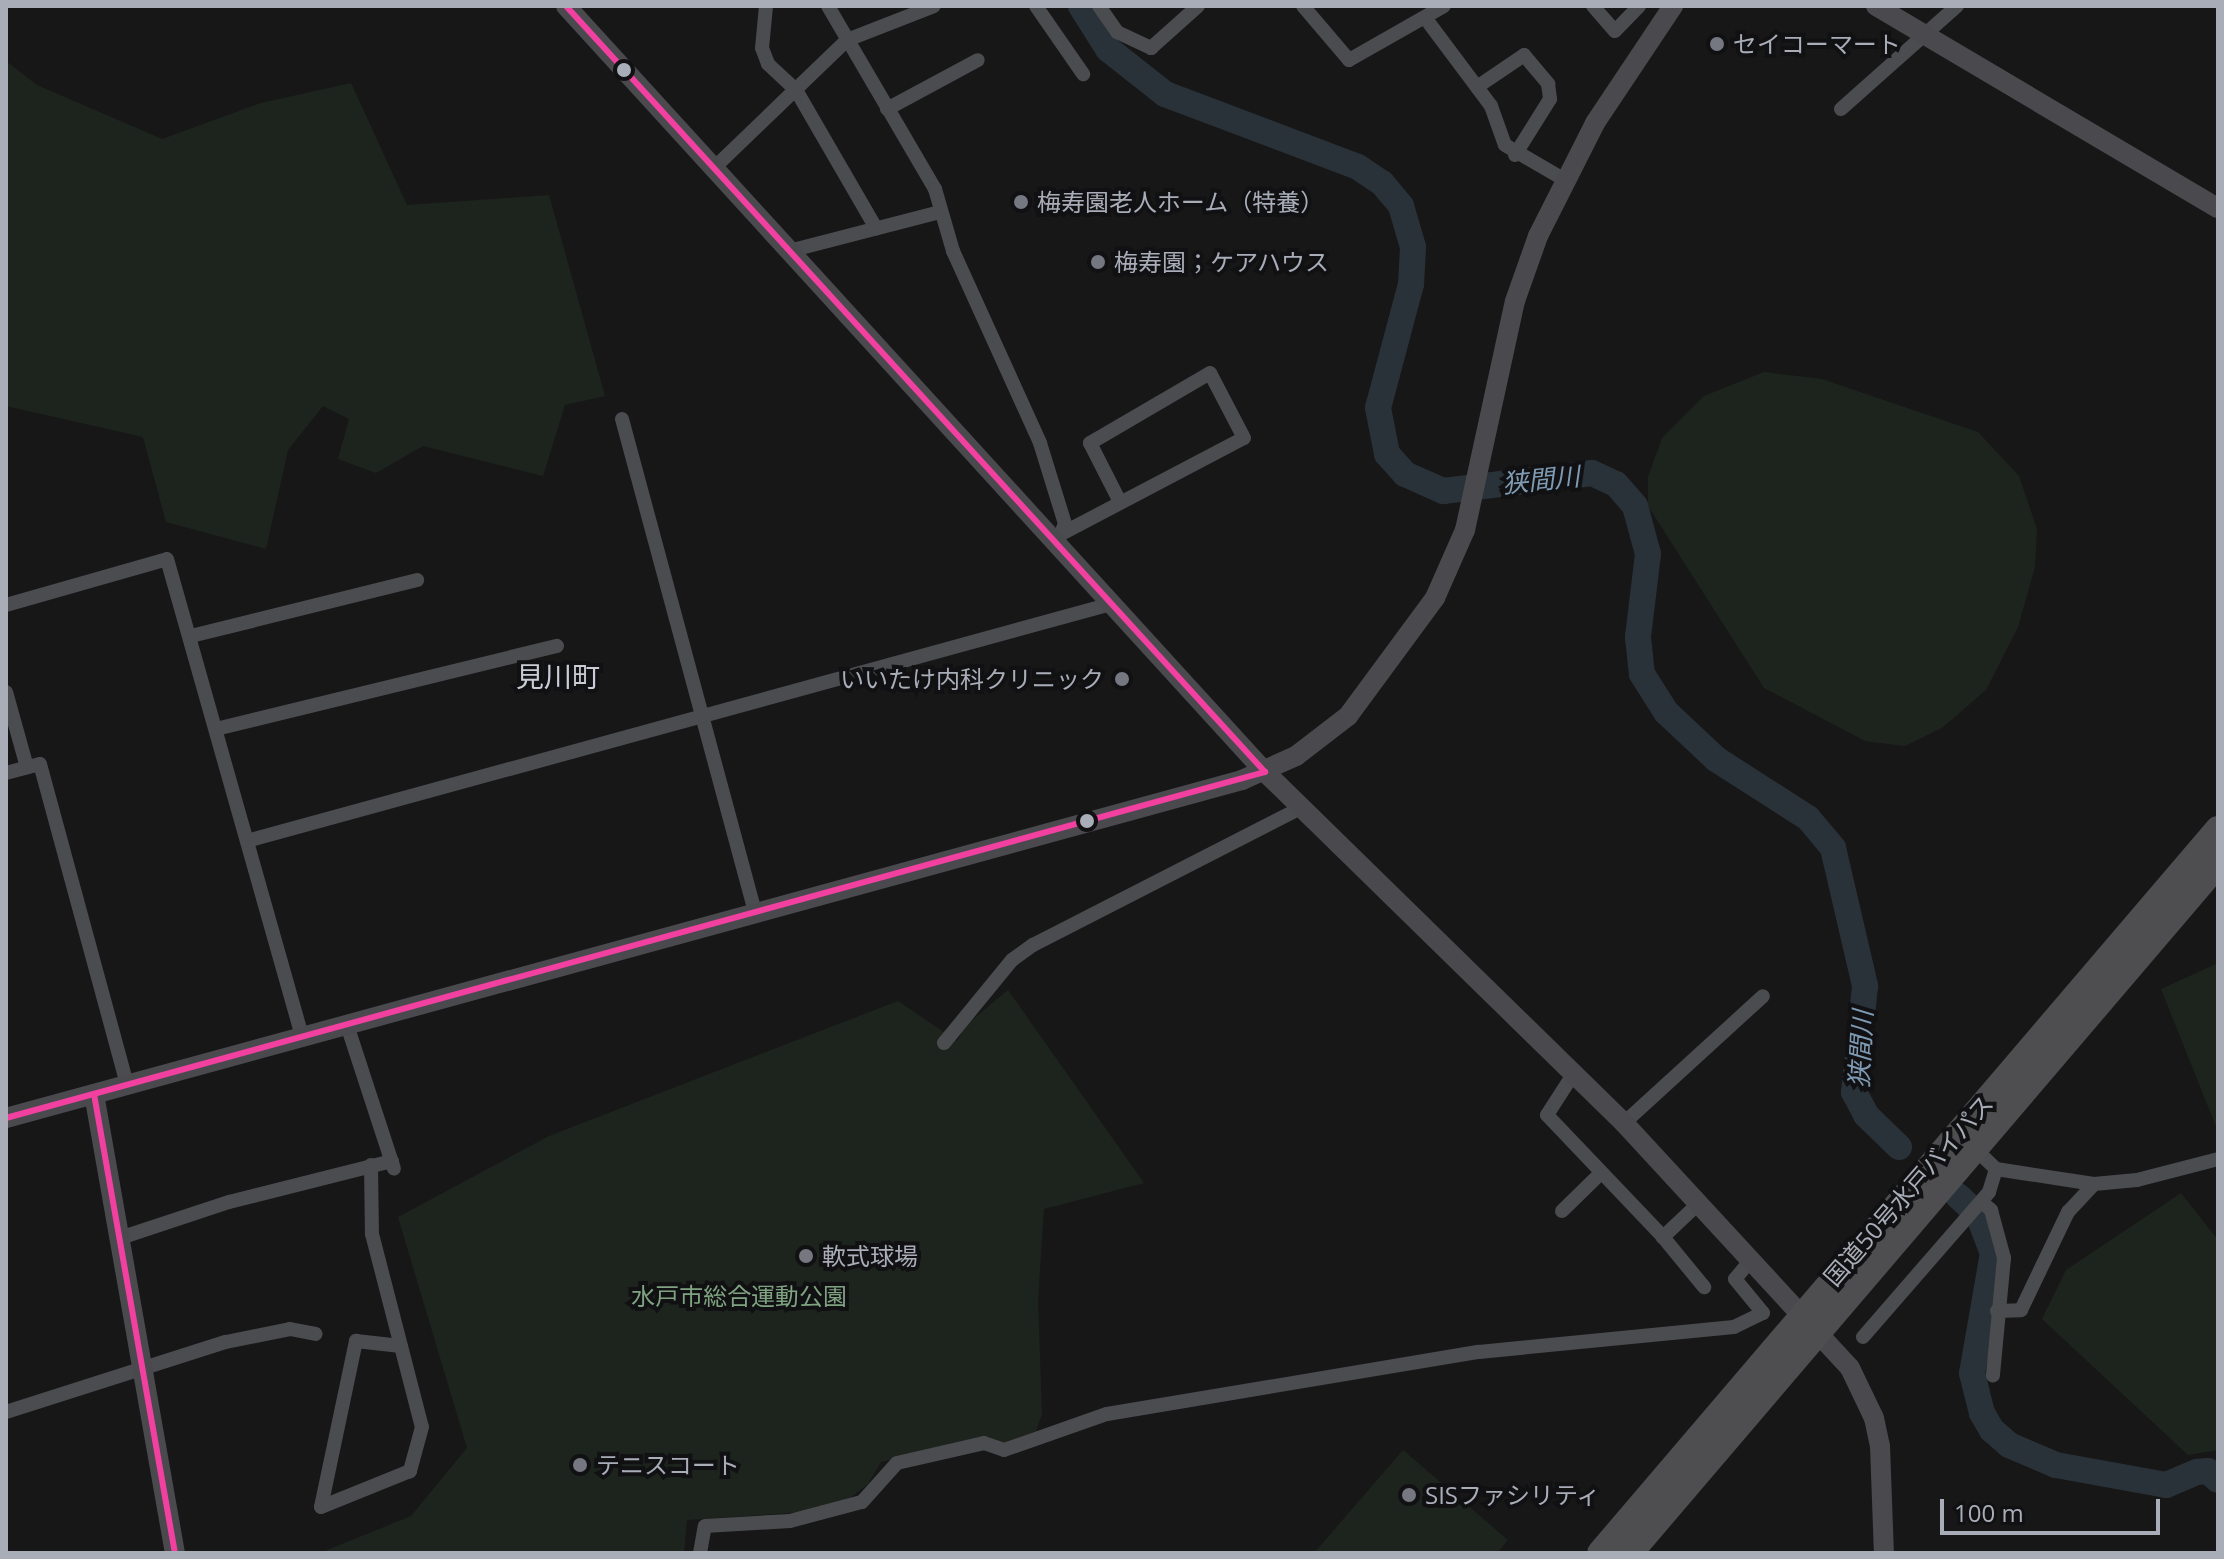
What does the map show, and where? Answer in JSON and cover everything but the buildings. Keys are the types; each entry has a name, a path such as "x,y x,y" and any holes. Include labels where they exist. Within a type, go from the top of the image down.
{"highway":[{"name":"国道50号水戸バイパス","path":"1600,1553 2218,829"},
{"name":"国道50号水戸バイパス","path":"1630,1553 2218,864"}],"street":[{"path":"566,6 789,251 1059,538 1111,604 1265,772 1624,1123 1850,1368 1874,1418 1883,1471 1884,1553"},
{"path":"766,6 762,48 768,64 796,90 876,228"},
{"path":"828,6 935,189 940,212 1040,443 1065,524 1059,538"},
{"path":"714,168 847,40 934,6"},
{"path":"1036,6 1083,74"},
{"path":"1099,6 1117,32 1151,48 1198,6"},
{"path":"1303,6 1349,60 1426,19 1444,6"},
{"path":"1593,6 1615,31 1639,6"},
{"path":"6,1118 1265,772 1326,735 1375,684 1435,598 1465,530 1482,466 1515,301 1565,180 1673,6"},
{"path":"1841,109 1957,6"},
{"path":"1886,9 2218,208"},
{"path":"1426,19 1491,106 1505,145 1515,155 1565,180"},
{"path":"1477,87 1524,55 1548,84 1550,99 1515,155"},
{"path":"887,109 978,60"},
{"path":"789,251 940,212"},
{"path":"1059,538 1120,502 1244,438 1210,373 1090,443 1120,502"},
{"path":"622,419 755,912"},
{"path":"6,605 167,559 302,1036"},
{"path":"191,636 417,580"},
{"path":"247,841 1111,604"},
{"path":"216,729 557,646"},
{"path":"6,692 27,767"},
{"path":"6,773 40,764 127,1085"},
{"path":"944,1043 1012,960 1033,945 1301,808"},
{"path":"1624,1123 1763,996"},
{"path":"120,1238 229,1202 371,1165 393,1165 347,1025"},
{"path":"1574,1073 1547,1115 1663,1237 1704,1287"},
{"path":"94,1094 171,1552"},
{"path":"1975,1149 1996,1169 2094,1184 2137,1180 2218,1159"},
{"path":"371,1165 372,1234 422,1427 410,1471 321,1507 356,1341 401,1346"},
{"path":"1863,1337 1983,1203 1996,1169"},
{"path":"1562,1211 1601,1173"},
{"path":"1997,1311 2021,1310 2068,1212 2094,1184"},
{"path":"1663,1237 1699,1203"},
{"path":"1983,1203 1991,1210 2004,1258 1993,1375"},
{"path":"700,1553 705,1526 790,1521 862,1502 897,1463 984,1443 1004,1450 1107,1414 1479,1352 1734,1327 1763,1313 1735,1279 1750,1261"},
{"path":"6,1412 226,1342 290,1329 316,1334"}],"green space":[{"path":"6,61 37,85 162,139 261,103 351,83 407,205 549,195 605,396 565,405 543,476 423,446 376,473 338,459 349,419 323,406 288,450 266,549 166,522 143,437 6,406"},
{"path":"1764,372 1822,379 1978,432 2019,476 2037,529 2035,567 2018,627 1986,690 1942,728 1905,746 1865,741 1764,688 1648,506 1648,477 1662,438 1704,396"},
{"path":"2218,963 2218,1128 2217,1129 2161,989"},
{"name":"水戸市総合運動公園","path":"1008,990 1144,1183 1044,1209 1038,1300 1042,1414 1036,1431 1006,1443 981,1438 881,1462 868,1484 845,1502 804,1512 687,1520 684,1553 320,1553 411,1516 467,1448 398,1217 549,1136 898,1001 957,1041 966,1025"},
{"path":"2181,1193 2218,1240 2218,1450 2188,1455 2042,1319 2066,1270"},
{"name":"SISファシリティ","path":"1403,1450 1508,1540 1497,1553 1314,1553"}],"waterway":[{"name":"狭間川","path":"1081,6 1108,49 1165,94 1358,167 1382,183 1401,206 1413,247 1411,284 1378,408 1387,454 1405,474 1443,491 1592,473 1616,484 1635,506 1648,554 1638,637 1642,674 1666,712 1716,759 1808,818 1833,848 1865,986 1854,1092 1866,1115 1899,1147"},
{"name":"狭間川","path":"1958,1196 1971,1208"},
{"name":"狭間川","path":"1979,1217 1993,1253 1972,1373 1982,1413 1992,1430 2009,1445 2056,1465 2166,1485 2197,1472 2208,1471 2218,1480"}],"transit line":[{"path":"566,6 1265,772"},
{"path":"6,1118 1265,772"},
{"path":"94,1094 175,1553"}],"place":[{"name":"セイコーマート","path":"1717,44"},
{"name":"梅寿園老人ホーム（特養）","path":"1021,202"},
{"name":"梅寿園；ケアハウス","path":"1098,262"},
{"name":"いいたけ内科クリニック","path":"1122,679"},
{"name":"軟式球場","path":"806,1256"},
{"name":"テニスコート","path":"580,1465"},
{"name":"SISファシリティ","path":"1409,1495"}],"district":[{"name":"見川町","path":"558,676"}]}
